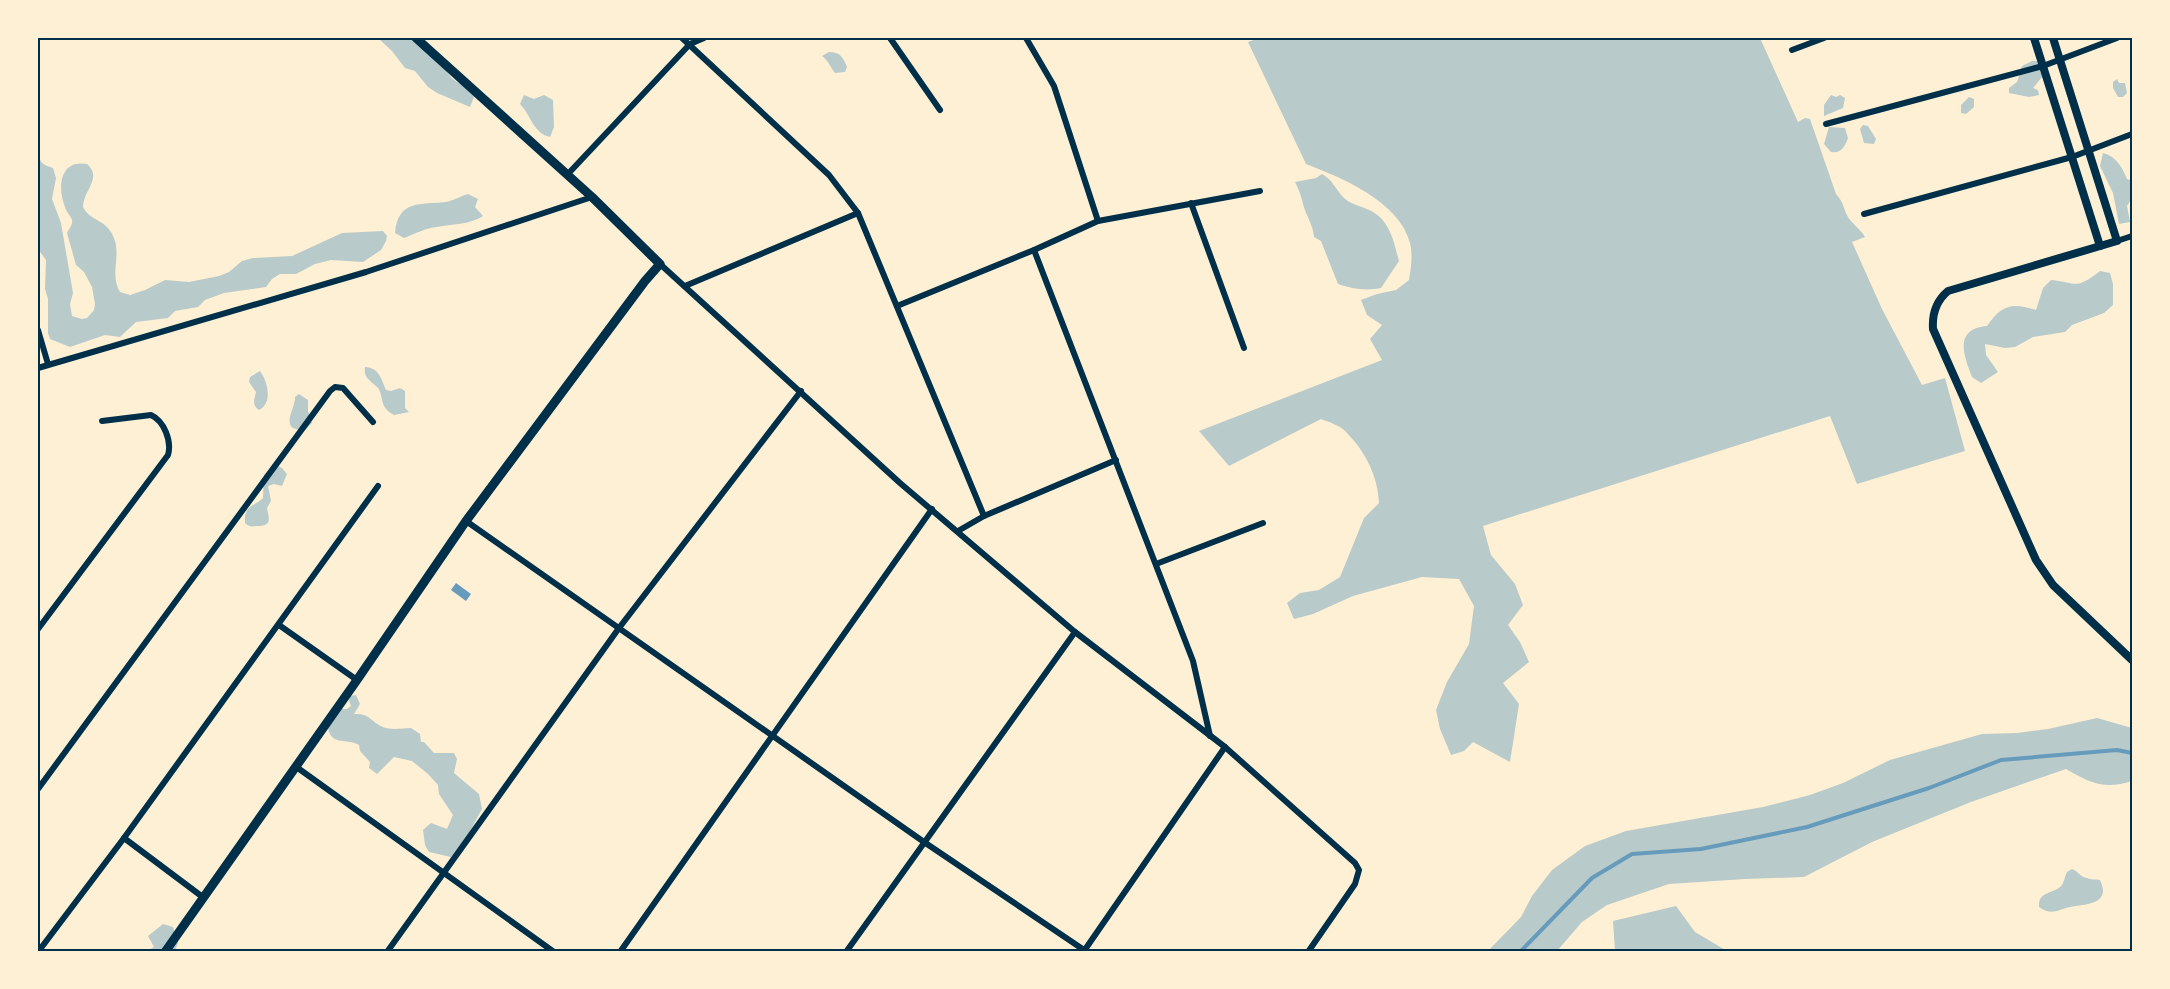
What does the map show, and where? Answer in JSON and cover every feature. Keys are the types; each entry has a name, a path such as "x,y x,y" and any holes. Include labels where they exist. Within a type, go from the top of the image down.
{"main road":[{"path":"165,951 357,681 466,520 660,264 592,197 416,38"}],"street":[{"path":"682,38 829,175 858,213 984,516"},
{"path":"567,175 690,44 704,38"},
{"path":"890,38 940,110"},
{"path":"1026,38 1054,86 1098,221"},
{"path":"1792,50 1824,38"},
{"path":"2034,38 2100,246"},
{"path":"2052,38 2117,241"},
{"path":"1826,124 2043,66 2117,38"},
{"path":"1864,214 2072,158 2133,134"},
{"path":"897,306 1098,221 1260,191"},
{"path":"38,368 366,272 592,197"},
{"path":"1191,203 1244,348"},
{"path":"685,286 858,213"},
{"path":"2133,236 1948,291 1936,305 1933,329 2036,560 2053,585 2133,660"},
{"path":"1034,250 1193,662 1210,737"},
{"path":"660,264 900,483 1075,632 1225,747 1353,861 1359,870 1355,884 1308,951"},
{"path":"38,330 48,364"},
{"path":"38,789 330,391 335,387 343,388 372,422"},
{"path":"387,951 619,628 801,391"},
{"path":"38,629 168,455 169,440 158,418 151,415 102,421"},
{"path":"958,531 984,516 1116,460"},
{"path":"38,951 124,838 378,486"},
{"path":"620,951 932,510"},
{"path":"466,520 924,842 1085,951 1225,747"},
{"path":"1156,564 1263,523"},
{"path":"279,625 357,681"},
{"path":"846,951 1075,632"},
{"path":"295,766 554,951"},
{"path":"124,838 204,898"}],"shaded area":[{"path":"378,38 414,38 453,79 471,92 474,97 470,107 428,87 415,71 405,68"},
{"path":"1259,38 1760,38 1798,122 1805,118 1810,119 1836,194 1848,218 1865,237 1852,242 1882,309 1922,385 1945,378 1965,451 1857,484 1830,416 1483,526 1491,555 1515,584 1523,605 1508,625 1520,642 1529,662 1503,683 1519,704 1510,762 1473,742 1464,751 1451,755 1440,729 1436,710 1447,682 1469,644 1474,606 1459,579 1422,577 1353,596 1313,614 1294,619 1287,603 1300,593 1319,590 1340,577 1364,518 1379,503 1376,483 1369,464 1353,439 1335,424 1321,419 1229,466 1199,431 1382,360 1370,339 1382,325 1367,315 1361,300 1396,290 1409,280 1410,275 1412,257 1410,243 1404,228 1394,215 1382,203 1352,184 1306,164 1248,42"},
{"path":"829,52 836,53 842,58 847,67 845,72 835,73 822,56"},
{"path":"2037,61 2042,77 2033,88 2038,90 2039,95 2029,97 2009,93 2009,88 2017,82 2022,66"},
{"path":"2117,79 2119,83 2125,83 2127,93 2123,97 2118,97 2113,88 2113,82"},
{"path":"524,95 534,99 544,95 553,100 554,127 550,137 536,128 520,104"},
{"path":"1831,95 1836,97 1840,95 1845,98 1843,108 1824,116 1824,105"},
{"path":"1969,97 1974,99 1974,107 1966,114 1961,113 1961,105"},
{"path":"1863,125 1868,126 1876,139 1874,144 1864,143 1860,129"},
{"path":"1829,127 1845,128 1848,138 1840,151 1831,152 1824,144"},
{"path":"38,149 41,162 53,168 56,178 52,199 61,223 73,293 70,304 72,316 82,319 87,318 94,310 95,304 92,287 84,272 76,265 67,233 72,220 61,191 61,183 66,170 78,164 87,164 93,174 83,207 90,216 104,224 112,234 116,247 117,286 120,292 130,295 165,280 189,282 219,276 229,272 242,261 253,258 292,256 342,233 383,231 387,236 386,241 381,250 363,262 331,260 315,264 296,274 280,274 266,287 224,293 205,300 198,307 175,311 168,318 136,322 120,337 105,335 70,347 50,339 48,333 46,260 38,249"},
{"path":"2103,153 2118,163 2127,179 2132,177 2132,198 2127,206 2130,222 2119,224 2113,193 2100,166"},
{"path":"1322,174 1344,198 1373,212 1388,228 1399,261 1381,288 1359,289 1338,284 1321,241 1314,237 1295,182 1316,178"},
{"path":"468,194 478,199 475,207 483,216 478,219 429,229 404,238 395,233 397,222 406,209 420,204 449,201"},
{"path":"2100,271 2110,273 2113,284 2113,305 2104,313 2072,325 2065,332 2033,337 2015,347 2005,348 1985,344 1986,355 1998,372 1981,383 1972,377 1964,352 1965,338 1969,332 1987,326 1997,314 2008,307 2020,306 2036,310 2043,288 2051,280 2077,284 2086,281"},
{"path":"365,367 376,372 386,390 400,388 405,391 405,408 409,412 394,415 386,409 379,389 367,377"},
{"path":"260,371 265,381 268,397 259,410 254,404 256,392 249,382 250,377"},
{"path":"299,394 308,400 308,411 312,423 305,430 292,427 290,423 295,397"},
{"path":"276,465 287,474 282,486 274,484 268,486 271,501 267,508 268,523 249,526 245,523 246,512 263,498 264,475"},
{"path":"356,695 360,704 354,714 367,716 384,728 411,728 420,734 421,742 424,742 434,753 454,753 457,759 454,773 479,794 482,809 465,841 451,857 429,852 425,845 423,830 431,823 447,829 453,815 439,794 438,785 428,774 412,761 394,757 377,774 369,768 370,762 360,751 359,745 336,739 330,734 328,728 342,709 351,706 350,696"},
{"path":"2097,718 2132,728 2132,781 2114,785 2098,784 2066,769 1971,802 1872,842 1804,877 1669,884 1607,905 1582,922 1557,951 1488,951 1521,917 1532,896 1552,870 1585,846 1626,831 1763,807 1810,795 1843,783 1890,760 1982,734 2048,729"},
{"path":"2072,869 2090,879 2100,880 2103,888 2100,899 2089,904 2054,912 2039,907 2041,898 2059,888 2067,872"},
{"path":"1676,906 1695,932 1727,951 1615,951 1613,921"},
{"path":"163,924 173,927 178,943 175,951 145,952 154,947 148,936"}],"water":[{"path":"456,583 471,594 466,601 451,590"}],"waterway":[{"path":"1520,952 1592,878 1632,854 1701,849 1807,827 1929,788 2001,760 2117,750 2132,753"}]}
